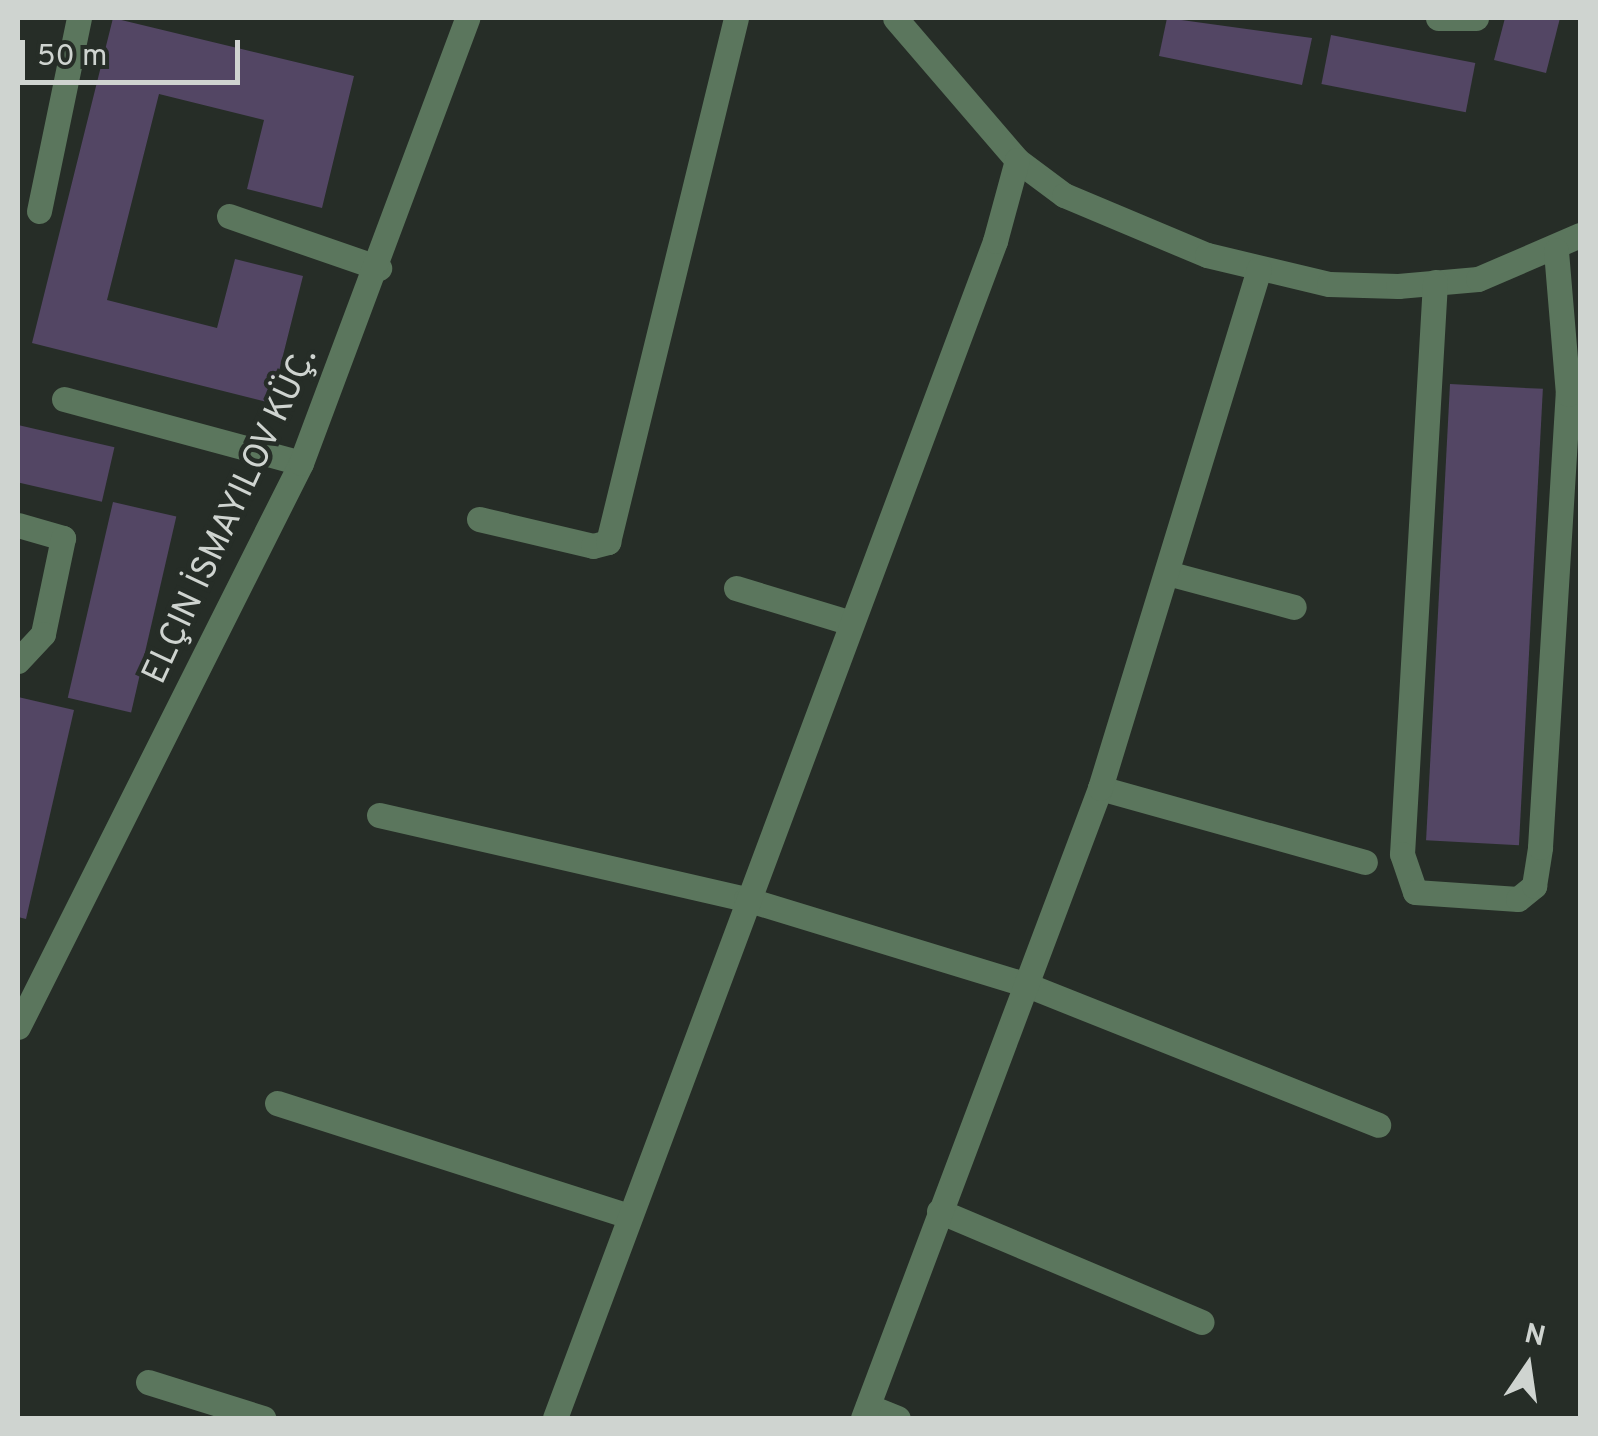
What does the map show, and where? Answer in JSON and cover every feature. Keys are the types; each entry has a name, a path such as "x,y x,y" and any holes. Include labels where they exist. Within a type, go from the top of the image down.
{"street":[{"path":"39,211 79,18"},
{"path":"18,1027 301,464 379,268 467,18"},
{"path":"479,519 593,546 608,542 736,18"},
{"path":"896,18 1016,160 1128,226 1259,269 1329,284 1478,279 1556,250 1580,235"},
{"path":"1438,18 1476,18"},
{"path":"555,1418 1016,160"},
{"path":"229,216 379,268"},
{"path":"1435,282 1402,854 1416,892 1518,899 1534,886 1540,848 1566,433 1569,346 1556,250"},
{"path":"898,1418 865,1412 1100,788 1171,574 1259,269"},
{"path":"64,399 301,464"},
{"path":"18,525 63,538 43,634 18,661"},
{"path":"1171,574 1294,607"},
{"path":"736,588 848,622"},
{"path":"1100,788 1366,862"},
{"path":"379,815 746,899 1027,985 1378,1125"},
{"path":"277,1104 629,1216"},
{"path":"939,1211 1202,1322"},
{"path":"148,1382 263,1418"}],"building":[{"path":"113,18 354,76 322,208 247,189 264,120 159,94 107,300 217,328 235,259 303,276 271,403 32,343"},
{"path":"1167,18 1312,38 1302,85 1159,56"},
{"path":"1505,18 1560,18 1546,73 1494,60"},
{"path":"1331,35 1475,63 1466,112 1321,84"},
{"path":"1450,384 1543,389 1519,845 1426,840"},
{"path":"18,425 114,447 102,502 18,482"},
{"path":"113,502 176,517 131,712 68,698"},
{"path":"18,697 74,710 26,919 18,917"}]}
